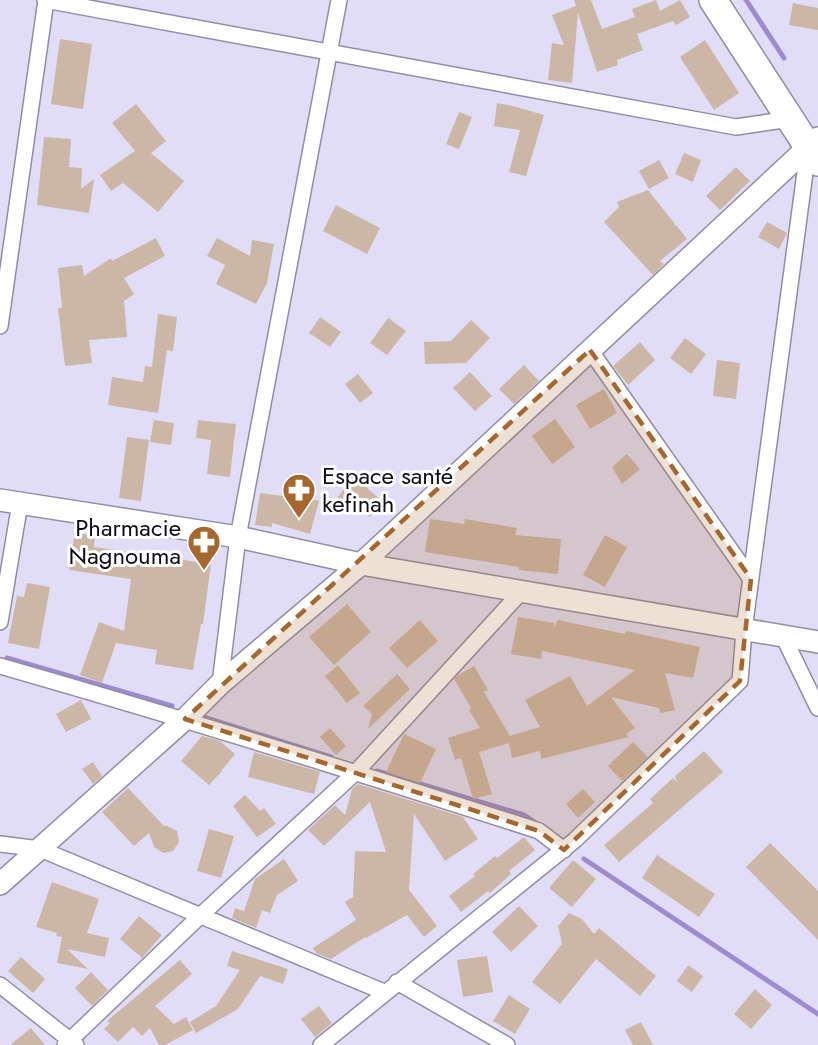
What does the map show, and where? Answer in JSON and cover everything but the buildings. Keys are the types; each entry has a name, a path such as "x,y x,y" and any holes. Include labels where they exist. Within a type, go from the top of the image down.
{"highway":[{"path":"713,0 790,119 816,146"},
{"path":"731,0 816,146"}],"street":[{"path":"0,326 46,0 736,127 790,119"},
{"path":"220,684 238,537 339,0"},
{"path":"0,884 185,719 220,684 361,564 590,350 816,146"},
{"path":"321,1045 564,850 740,681 751,579 816,146"},
{"path":"590,350 751,579"},
{"path":"0,622 10,502 238,537 361,564 818,642"},
{"path":"0,985 70,1044 201,915 356,772 522,591"},
{"path":"783,636 818,708"},
{"path":"0,666 185,719 538,831 564,850"},
{"path":"0,844 40,849 384,993"},
{"path":"398,982 506,1045"}],"highlighted area":[{"path":"590,350 751,579 740,681 564,850 539,831 185,719"}],"waterway":[{"path":"746,0 784,58"},
{"path":"7,658 172,706"},
{"path":"200,716 331,757"},
{"path":"377,771 524,815 539,825"},
{"path":"584,859 818,1014"}],"place":[{"name":"Espace santé kefinah","path":"299,519"},
{"name":"Pharmacie Nagnouma","path":"204,571"}]}
